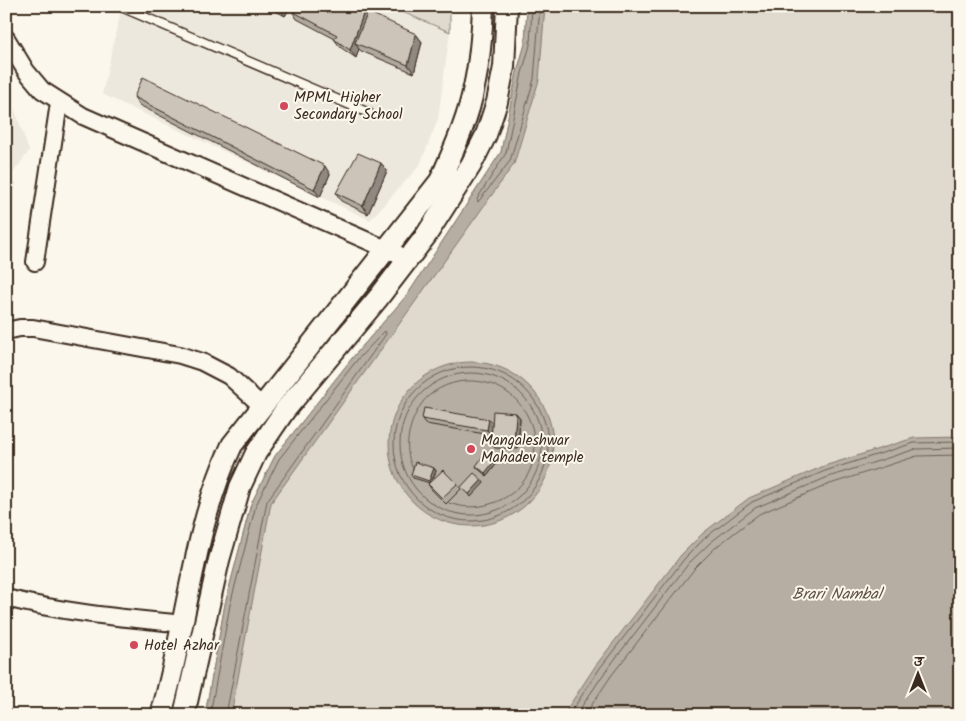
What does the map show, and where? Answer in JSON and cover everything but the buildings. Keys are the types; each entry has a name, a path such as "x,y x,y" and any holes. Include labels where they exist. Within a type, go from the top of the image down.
{"street":[{"path":"161,715 175,668 200,542 216,478 232,445 440,181 459,138 474,89 481,42 483,6"},
{"path":"184,715 230,518 240,487 256,453 285,410 408,259 471,165 486,135 497,102 504,67 507,6"},
{"path":"9,48 42,90 59,103 83,116 408,259"},
{"path":"35,262 59,103"},
{"path":"6,331 33,328 180,355 216,368 229,376 262,406"},
{"path":"6,598 80,613 184,624"}],"lane":[{"path":"119,6 370,113"}],"shaded area":[{"name":"MPML Higher Secondary School","path":"122,6 450,6 450,32 438,119 420,165 370,220 102,94"},
{"path":"388,6 450,6 450,32"},
{"path":"527,6 960,6 960,715 205,715 225,604 251,504 275,456 353,357 408,294 501,152 517,72 525,44"},
{"path":"6,84 29,151 13,173 6,172"},
{"path":"6,180 16,182 6,233"}],"water":[{"path":"527,6 545,6 539,80 514,164 271,503 231,715 205,715 225,604 251,504 275,456 353,357 408,294 501,152 517,72 525,44"},
{"name":"Mangaleshwar Mahadev temple","path":"479,362 495,365 510,371 535,392 544,405 550,420 553,444 552,460 544,483 523,508 510,517 495,523 463,526 447,523 432,517 407,496 398,483 392,468 389,436 392,420 398,405 419,380 432,371 447,365"},
{"name":"Brari Nambal","path":"960,437 960,715 563,715 596,665 681,555 703,533 749,498 824,466 914,438"}],"place":[{"name":"MPML Higher Secondary School","path":"284,106"},
{"name":"Mangaleshwar Mahadev temple","path":"471,449"},
{"name":"Hotel Azhar","path":"134,645"}]}
